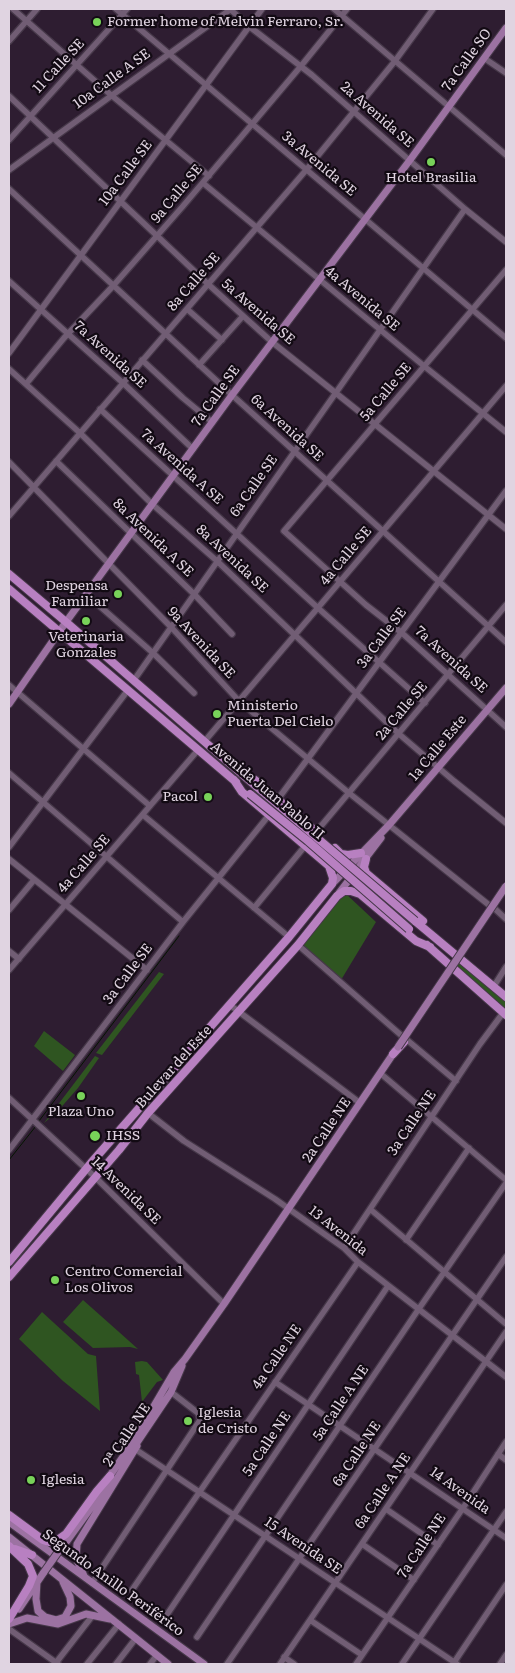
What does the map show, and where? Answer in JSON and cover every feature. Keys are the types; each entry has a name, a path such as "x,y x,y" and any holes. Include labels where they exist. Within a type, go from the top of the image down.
{"highway":[{"name":"Avenida Juan Pablo II","path":"9,574 256,787 506,997"},
{"name":"Avenida Juan Pablo II","path":"9,589 308,841 505,1014"},
{"path":"128,690 132,687 145,695 150,695"},
{"path":"240,772 252,778 341,854 363,856 366,873 428,926 436,938"},
{"path":"234,780 242,792 329,866 333,878 332,884"},
{"path":"312,851 319,850 324,843 324,838"},
{"name":"Bulevar del Este","path":"9,1262 86,1169 289,937 332,884"},
{"path":"446,947 457,950 464,946 506,885"},
{"path":"375,906 373,899 376,893 385,890"},
{"path":"337,896 344,892 352,891 360,894 416,940 430,947"},
{"name":"Bulevar del Este","path":"9,1277 148,1113 298,945 337,896"},
{"path":"464,946 463,956 469,966"},
{"path":"396,1050 443,977 445,967 438,955"},
{"path":"443,977 452,974 468,981"},
{"path":"9,1514 46,1541 53,1542 59,1540 66,1534 110,1476"},
{"path":"10,1546 32,1555"},
{"path":"9,1619 33,1576 28,1564 10,1546"}],"main road":[{"name":"7a Calle SO","path":"449,108 506,28"},
{"name":"7a Calle SE","path":"9,704 86,594 192,449 449,108"},
{"name":"1a Calle Este","path":"337,896 363,856 506,688"},
{"name":"1a Calle Este","path":"332,884 363,856"},
{"name":"2a Calle NE","path":"167,1389 174,1372 224,1304 506,885"},
{"name":"2ª Calle NE","path":"9,1626 62,1546 141,1438 167,1389"},
{"name":"2ª Calle NE","path":"62,1546 64,1540 110,1476 167,1389"},
{"path":"90,1581 80,1569 76,1558 77,1544 141,1438"},
{"name":"Segundo Anillo Periférico","path":"9,1522 204,1664"},
{"path":"21,1523 25,1534"},
{"name":"Segundo Anillo Periférico","path":"9,1537 168,1664"},
{"path":"37,1582 36,1599 38,1610 45,1617 56,1620 67,1615 72,1603 61,1577"},
{"path":"23,1604 26,1611 33,1618"},
{"path":"9,1626 25,1618 33,1618 56,1624 80,1615 93,1615 117,1622"}],"street":[{"path":"13,9 111,95 209,176"},
{"path":"9,41 37,9"},
{"name":"3a Avenida SE","path":"116,9 506,338"},
{"name":"11 Calle SE","path":"9,140 128,9"},
{"name":"2a Avenida SE","path":"231,9 250,27 301,66 465,209 506,242"},
{"name":"10a Calle A SE","path":"9,170 231,9"},
{"name":"10a Calle SE","path":"9,353 262,9"},
{"path":"334,9 506,155"},
{"name":"9a Calle SE","path":"26,384 64,338 69,335 113,286 209,176 347,9"},
{"name":"8a Calle SE","path":"9,516 307,170 395,61 433,9"},
{"path":"484,58 506,73"},
{"name":"5a Avenida SE","path":"9,96 272,342 506,529"},
{"name":"4a Avenida SE","path":"203,183 506,432"},
{"name":"6a Avenida SE","path":"9,189 326,481 506,642"},
{"name":"6a Calle SE","path":"134,680 465,209"},
{"name":"5a Calle SE","path":"284,531 506,270"},
{"name":"7a Avenida SE","path":"9,281 123,383 192,449"},
{"path":"187,309 222,340"},
{"path":"199,365 243,316"},
{"path":"142,360 212,422"},
{"name":"8a Avenida SE","path":"9,369 80,433 152,504 217,561 399,734 506,823"},
{"name":"4a Calle SE","path":"204,742 506,386"},
{"name":"7a Avenida A SE","path":"100,409 425,703"},
{"name":"8a Avenida A SE","path":"56,461 194,594 232,634"},
{"name":"9a Avenida SE","path":"9,462 108,565 171,627 239,701 349,793 506,919"},
{"name":"3a Calle SE","path":"278,800 506,491"},
{"name":"7a Avenida SE","path":"284,531 366,606 402,633 449,674 506,727"},
{"path":"86,594 194,693"},
{"name":"2a Calle SE","path":"316,832 506,605"},
{"path":"9,685 150,806"},
{"path":"9,846 128,690"},
{"name":"4a Calle SE","path":"9,970 198,750"},
{"path":"9,774 183,922"},
{"path":"143,815 289,937"},
{"name":"3a Calle SE","path":"9,1150 183,922 268,815"},
{"path":"254,908 305,846"},
{"path":"9,859 147,970"},
{"path":"9,910 34,880"},
{"path":"298,945 404,1038 456,1080"},
{"path":"9,951 19,959"},
{"path":"494,986 506,968"},
{"path":"230,1005 360,1103"},
{"name":"3a Calle NE","path":"344,1248 480,1044 505,1014"},
{"path":"380,1073 506,1181"},
{"name":"14 Avenida SE","path":"9,1098 95,1177 224,1304"},
{"name":"13 Avenida","path":"148,1113 184,1141 288,1208 344,1248 358,1262 418,1310 506,1377"},
{"path":"406,1240 469,1148"},
{"name":"5a Calle A NE","path":"197,1637 506,1181"},
{"path":"370,1208 506,1324"},
{"name":"6a Calle NE","path":"227,1664 506,1257"},
{"name":"4a Calle NE","path":"132,1590 358,1262"},
{"name":"5a Calle NE","path":"166,1616 388,1286"},
{"name":"6a Calle A NE","path":"280,1664 506,1332"},
{"name":"14 Avenida","path":"275,1382 411,1472 506,1538"},
{"path":"90,1581 199,1422 198,1413 167,1389"},
{"name":"7a Calle NE","path":"356,1664 506,1442"},
{"name":"15 Avenida SE","path":"135,1449 455,1664"},
{"path":"498,1454 506,1460"},
{"path":"386,1509 438,1545"},
{"path":"402,1664 506,1512"},
{"path":"362,1544 414,1580"},
{"path":"455,1664 506,1585"},
{"path":"9,1626 56,1664 93,1615"},
{"path":"310,1620 362,1656"},
{"path":"87,1664 117,1622"},
{"path":"116,1664 136,1638"},
{"path":"150,1664 157,1655"},
{"path":"500,1664 506,1655"},
{"path":"284,1658 294,1664"}],"green space":[{"path":"345,893 376,922 341,980 301,945 321,919"},
{"path":"460,959 506,998 506,1014 453,968"},
{"path":"159,972 164,974 102,1055 96,1053"},
{"path":"44,1031 75,1055 63,1071 34,1046"},
{"path":"95,1056 99,1058 78,1088 57,1112 44,1123"},
{"path":"83,1300 138,1349 130,1347 93,1348 63,1322"},
{"path":"42,1312 88,1354 96,1356 100,1411 63,1381 19,1339"},
{"path":"135,1362 147,1362 163,1380 157,1382 142,1402 139,1375 136,1374"}],"waterway":[{"path":"39,1121 179,936"},
{"path":"9,1160 36,1126"}],"place":[{"name":"Former home of Melvin Ferraro, Sr.","path":"97,22"},
{"name":"Hotel Brasilia","path":"431,162"},
{"name":"Despensa Familiar","path":"118,594"},
{"name":"Veterinaria Gonzales","path":"86,621"},
{"name":"Ministerio Puerta Del Cielo","path":"217,714"},
{"name":"Pacol","path":"208,797"},
{"name":"Plaza Uno","path":"81,1096"},
{"name":"IHSS","path":"95,1136"},
{"name":"Centro Comercial Los Olivos","path":"55,1280"},
{"name":"Iglesia de Cristo","path":"188,1421"},
{"name":"Iglesia","path":"31,1480"}]}
